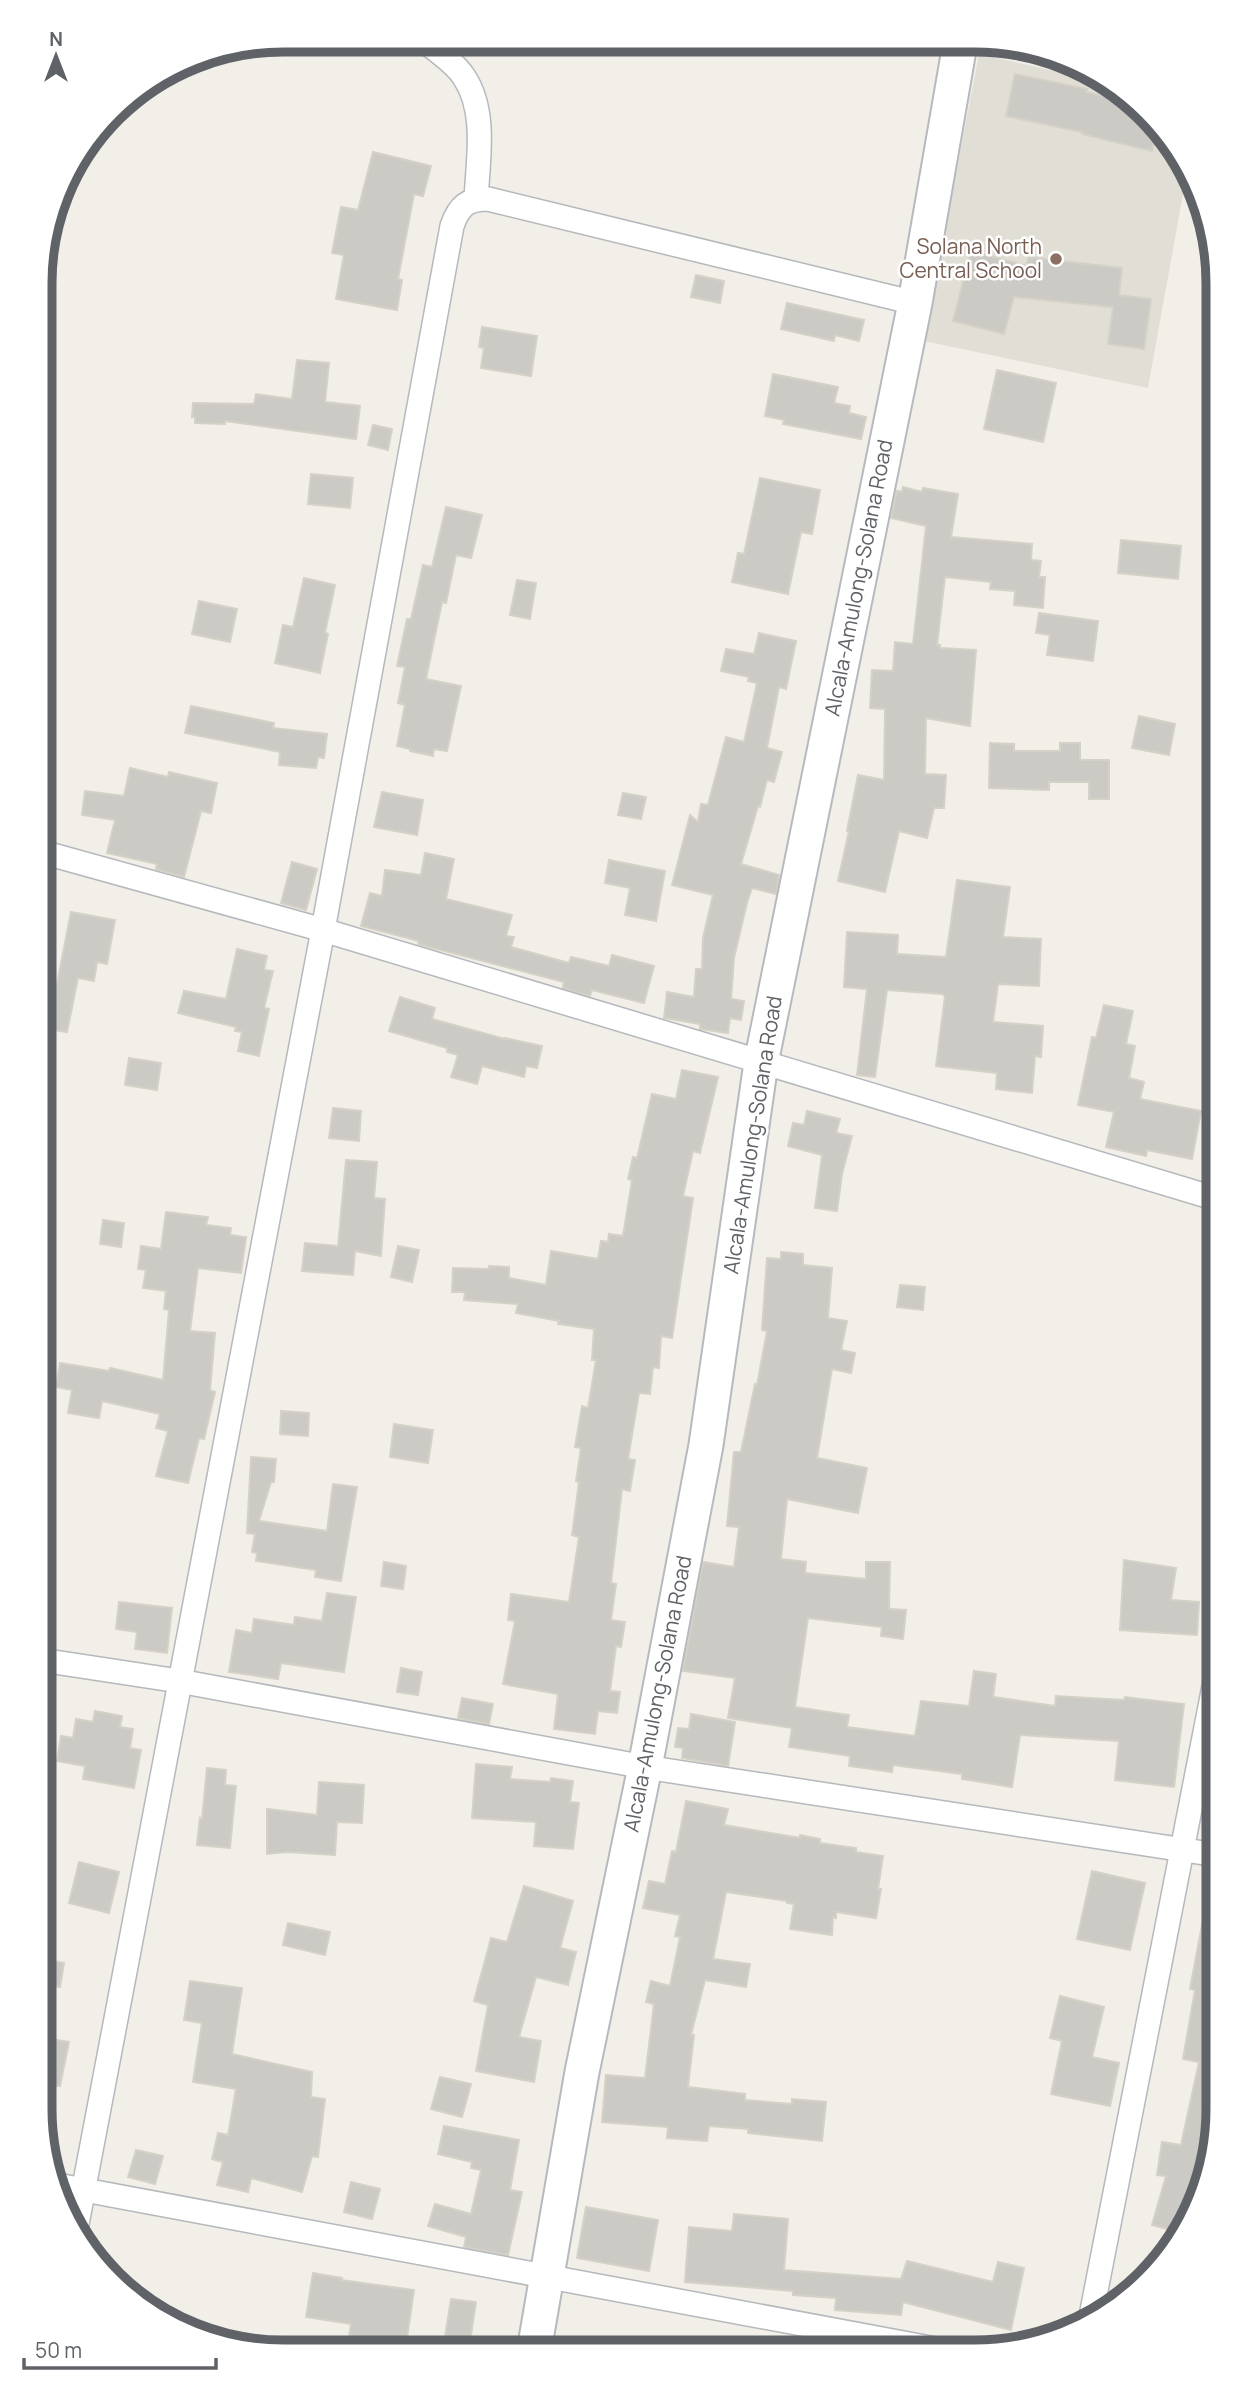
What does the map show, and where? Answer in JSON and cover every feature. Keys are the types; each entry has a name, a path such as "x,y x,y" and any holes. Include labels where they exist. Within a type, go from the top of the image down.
{"main road":[{"name":"Alcala-Amulong-Solana Road","path":"536,2340 582,2072 645,1767 706,1446 761,1063 915,303 959,52"}],"street":[{"path":"437,52 464,76 474,97 480,137 476,199"},
{"path":"79,2216 456,213 465,203 488,199 915,303"},
{"path":"52,855 323,930 1206,1196"},
{"path":"52,1662 179,1681 645,1767 1205,1854"},
{"path":"1093,2308 1205,1733"},
{"path":"66,2186 887,2340"}],"shaded area":[{"name":"Solana North Central School","path":"979,54 1077,76 1103,91 1127,110 1167,155 1184,187 1148,388 924,341"}],"building":[{"path":"1015,74 1087,89 1086,92 1112,98 1155,139 1152,151 1082,132 1006,116"},
{"path":"373,152 431,166 423,196 414,194 398,279 402,280 397,310 336,299 344,255 332,253 341,207 358,210"},
{"path":"971,251 1027,266 1028,257 1122,268 1119,295 1151,299 1144,349 1108,344 1113,307 1014,297 1004,334 953,321"},
{"path":"696,275 724,281 720,303 691,297"},
{"path":"787,303 864,320 859,341 835,335 834,341 781,329"},
{"path":"482,327 537,336 531,376 481,368 484,348 479,347"},
{"path":"297,360 329,363 325,402 360,406 356,439 225,421 225,424 195,423 195,417 192,417 193,403 254,404 256,394 292,399"},
{"path":"997,370 1056,383 1043,442 984,429"},
{"path":"773,374 838,387 834,403 850,406 849,413 866,417 861,439 783,424 784,420 765,416"},
{"path":"373,425 392,429 388,450 368,445"},
{"path":"311,474 353,478 350,508 308,504"},
{"path":"760,478 820,490 812,534 801,532 788,594 732,582 738,553 744,554"},
{"path":"903,487 922,492 923,488 958,494 951,537 1032,544 1031,560 1041,561 1039,577 1045,577 1043,608 1014,605 1015,591 990,589 991,582 945,577 937,645 940,645 940,648 976,650 970,726 926,718 925,774 946,775 944,808 934,808 927,838 899,831 885,892 838,881 858,775 884,780 885,709 870,708 872,670 893,671 895,642 913,644 926,526 891,518 897,491 902,492"},
{"path":"446,507 482,515 471,558 456,555 446,603 442,602 426,679 461,686 447,751 434,749 433,756 397,746 405,705 398,703 405,667 397,666 423,565 432,567"},
{"path":"1121,540 1181,546 1178,579 1118,573"},
{"path":"304,578 335,585 320,673 275,663 283,625 293,627"},
{"path":"517,580 536,583 530,619 510,615"},
{"path":"199,601 237,609 230,642 192,634"},
{"path":"1039,613 1098,621 1093,661 1047,655 1050,635 1036,633"},
{"path":"759,633 796,641 786,689 779,687 767,748 782,752 774,782 767,780 741,864 779,875 776,894 752,888 747,903 734,958 731,999 744,1001 741,1020 730,1018 728,1033 700,1029 700,1024 664,1018 667,992 694,997 696,969 702,969 703,938 713,895 672,885 690,815 698,822 701,804 708,805 726,737 744,742 757,683 748,681 749,677 721,671 726,649 754,654"},
{"path":"191,706 274,723 273,728 327,734 324,758 318,757 316,768 279,765 280,752 185,733"},
{"path":"1139,716 1175,724 1169,755 1132,748"},
{"path":"990,743 1014,744 1014,751 1060,751 1060,743 1080,743 1080,760 1109,760 1109,799 1089,799 1089,782 1049,782 1049,790 989,788"},
{"path":"130,768 168,777 169,772 217,783 211,813 201,811 184,877 156,869 157,864 107,853 115,820 82,815 85,791 124,796"},
{"path":"382,792 423,800 417,835 374,827"},
{"path":"623,793 646,797 641,819 618,815"},
{"path":"425,853 454,859 446,899 512,915 506,936 514,937 511,947 569,963 571,957 609,966 612,955 654,966 644,1003 592,990 590,996 563,988 564,982 418,944 419,941 361,926 370,893 382,896 385,870 421,875"},
{"path":"609,860 665,871 656,921 625,915 630,888 605,883"},
{"path":"292,862 317,869 306,910 281,903"},
{"path":"957,880 1010,887 1003,937 1041,939 1039,986 998,984 993,1022 1043,1026 1041,1057 1035,1056 1032,1093 996,1089 997,1073 936,1066 945,996 942,994 887,990 875,1077 857,1075 867,989 844,987 847,932 898,935 897,954 946,957"},
{"path":"71,912 115,920 107,964 97,962 94,981 78,978 67,1032 52,1030 52,983 57,984"},
{"path":"237,949 267,956 264,970 273,971 264,1008 269,1009 259,1056 238,1051 242,1032 235,1031 236,1027 178,1013 184,991 226,999"},
{"path":"400,997 435,1008 432,1019 542,1046 537,1068 526,1066 524,1077 482,1066 477,1084 451,1077 458,1055 447,1052 447,1048 389,1031"},
{"path":"1104,1005 1133,1011 1126,1044 1135,1046 1129,1078 1144,1082 1140,1099 1201,1111 1192,1159 1147,1150 1146,1156 1106,1147 1114,1112 1078,1105 1092,1037 1096,1038"},
{"path":"129,1058 161,1063 157,1090 125,1085"},
{"path":"682,1070 718,1077 700,1153 693,1151 683,1196 693,1198 672,1338 661,1336 659,1368 653,1367 650,1394 639,1393 628,1459 635,1460 630,1491 622,1489 611,1583 616,1584 611,1620 625,1622 621,1647 616,1646 610,1691 620,1692 617,1713 598,1711 595,1734 554,1729 558,1694 503,1684 515,1621 508,1620 511,1594 569,1602 579,1537 572,1535 581,1448 575,1447 582,1406 588,1408 596,1360 592,1360 594,1329 558,1324 559,1321 516,1313 518,1304 464,1300 465,1292 452,1292 453,1268 509,1267 509,1278 546,1285 551,1251 598,1259 601,1241 608,1242 609,1234 623,1236 632,1180 628,1179 633,1157 637,1158 652,1094 676,1099"},
{"path":"333,1108 361,1111 359,1141 329,1138"},
{"path":"807,1111 840,1119 836,1133 852,1136 842,1174 837,1211 815,1208 822,1155 788,1146 793,1123 804,1125"},
{"path":"346,1160 377,1162 374,1198 385,1199 381,1256 355,1251 353,1275 302,1271 305,1243 338,1246"},
{"path":"166,1212 208,1217 206,1225 231,1228 230,1235 246,1237 241,1273 198,1268 190,1331 215,1333 210,1390 215,1392 204,1439 199,1438 188,1483 156,1476 168,1431 156,1428 160,1414 102,1401 99,1418 68,1413 72,1390 56,1387 60,1363 109,1371 110,1368 163,1380 169,1310 164,1309 166,1291 143,1288 146,1270 138,1269 141,1246 161,1249"},
{"path":"103,1220 124,1223 121,1247 100,1244"},
{"path":"398,1246 419,1250 412,1282 391,1277"},
{"path":"781,1252 803,1254 803,1265 832,1268 828,1318 847,1321 841,1350 855,1353 851,1373 832,1369 817,1458 867,1468 858,1513 787,1499 781,1559 806,1562 805,1573 866,1579 866,1562 890,1562 889,1609 906,1610 903,1639 881,1636 882,1627 808,1618 795,1707 849,1715 847,1727 915,1736 921,1701 969,1706 974,1671 996,1674 993,1697 1055,1706 1056,1696 1124,1700 1125,1697 1184,1704 1174,1787 1115,1780 1119,1741 1020,1735 1012,1787 962,1779 962,1774 893,1765 892,1772 849,1766 850,1756 789,1747 792,1728 728,1718 735,1678 683,1671 703,1562 734,1567 739,1527 727,1526 734,1452 741,1452 767,1331 762,1330 767,1258 781,1259"},
{"path":"900,1285 925,1287 923,1310 897,1307"},
{"path":"281,1411 309,1413 308,1436 280,1434"},
{"path":"394,1424 433,1430 428,1463 390,1457"},
{"path":"251,1457 276,1459 274,1482 271,1482 259,1521 327,1531 333,1484 357,1487 341,1581 315,1577 316,1570 256,1561 257,1553 252,1552 255,1534 247,1533"},
{"path":"1124,1560 1176,1568 1171,1600 1199,1602 1197,1635 1120,1630"},
{"path":"384,1562 406,1566 403,1589 381,1586"},
{"path":"327,1593 356,1597 344,1672 281,1663 278,1679 229,1672 236,1630 252,1633 254,1619 294,1625 295,1617 322,1621"},
{"path":"119,1602 172,1608 167,1653 135,1649 137,1632 116,1629"},
{"path":"401,1668 422,1672 418,1695 397,1692"},
{"path":"462,1698 493,1704 489,1724 458,1718"},
{"path":"95,1711 122,1716 120,1727 133,1729 130,1748 141,1750 134,1788 83,1779 85,1766 57,1761 61,1736 73,1738 76,1719 93,1722"},
{"path":"691,1714 735,1722 728,1766 682,1758 683,1748 675,1747 678,1728 689,1729"},
{"path":"476,1764 512,1767 510,1779 550,1782 551,1778 573,1781 570,1802 579,1803 573,1849 534,1846 536,1822 472,1818"},
{"path":"207,1768 226,1770 225,1785 236,1786 230,1848 197,1845"},
{"path":"319,1782 364,1785 362,1823 337,1822 335,1855 287,1852 267,1854 267,1809 317,1815"},
{"path":"686,1801 728,1809 724,1825 800,1838 800,1835 820,1839 820,1843 856,1848 856,1852 883,1856 876,1918 836,1912 832,1935 790,1929 794,1904 787,1901 726,1892 713,1959 750,1964 746,1987 705,1980 691,2035 694,2035 688,2087 745,2094 745,2100 792,2104 792,2099 826,2102 822,2141 748,2133 748,2129 709,2126 707,2141 667,2138 668,2127 602,2122 606,2075 645,2078 654,2004 646,2002 651,1981 670,1986 680,1937 675,1936 680,1915 643,1908 649,1881 665,1884 672,1851 676,1852"},
{"path":"79,1862 119,1872 109,1913 69,1903"},
{"path":"1092,1871 1145,1883 1130,1950 1077,1939"},
{"path":"524,1886 573,1901 560,1948 576,1952 568,1985 536,1977 519,2037 541,2041 534,2082 476,2071 488,2005 474,2001 491,1938 507,1942"},
{"path":"1205,1908 1205,2125 1193,2184 1171,2230 1152,2225 1166,2176 1157,2175 1162,2142 1181,2145 1199,2062 1183,2059 1195,1990 1190,1989"},
{"path":"288,1923 330,1932 325,1955 283,1945"},
{"path":"52,1960 64,1963 60,1987 52,1985"},
{"path":"190,1981 242,1988 232,2054 312,2072 311,2097 325,2099 318,2157 312,2156 302,2192 251,2178 248,2192 217,2185 223,2162 212,2159 218,2133 228,2135 236,2089 193,2082 202,2023 184,2020"},
{"path":"1060,1996 1104,2007 1092,2057 1119,2063 1110,2106 1051,2094 1062,2041 1050,2038"},
{"path":"52,2039 69,2042 60,2086 52,2085"},
{"path":"440,2077 471,2084 462,2117 431,2109"},
{"path":"444,2126 519,2140 510,2190 522,2192 508,2255 464,2247 466,2237 428,2226 435,2204 471,2214 481,2170 471,2168 472,2162 438,2154"},
{"path":"136,2150 163,2156 155,2184 128,2177"},
{"path":"351,2182 380,2189 372,2219 344,2212"},
{"path":"586,2207 658,2220 649,2271 577,2258"},
{"path":"734,2214 788,2219 784,2270 901,2279 907,2261 993,2282 998,2262 1024,2268 1011,2330 903,2302 901,2315 835,2310 836,2298 793,2295 793,2291 685,2282 689,2227 732,2231"},
{"path":"313,2273 342,2278 341,2280 414,2290 407,2340 349,2337 351,2324 306,2317"},
{"path":"451,2299 476,2302 470,2340 445,2337"}],"place":[{"name":"Solana North Central School","path":"1056,259"}]}
